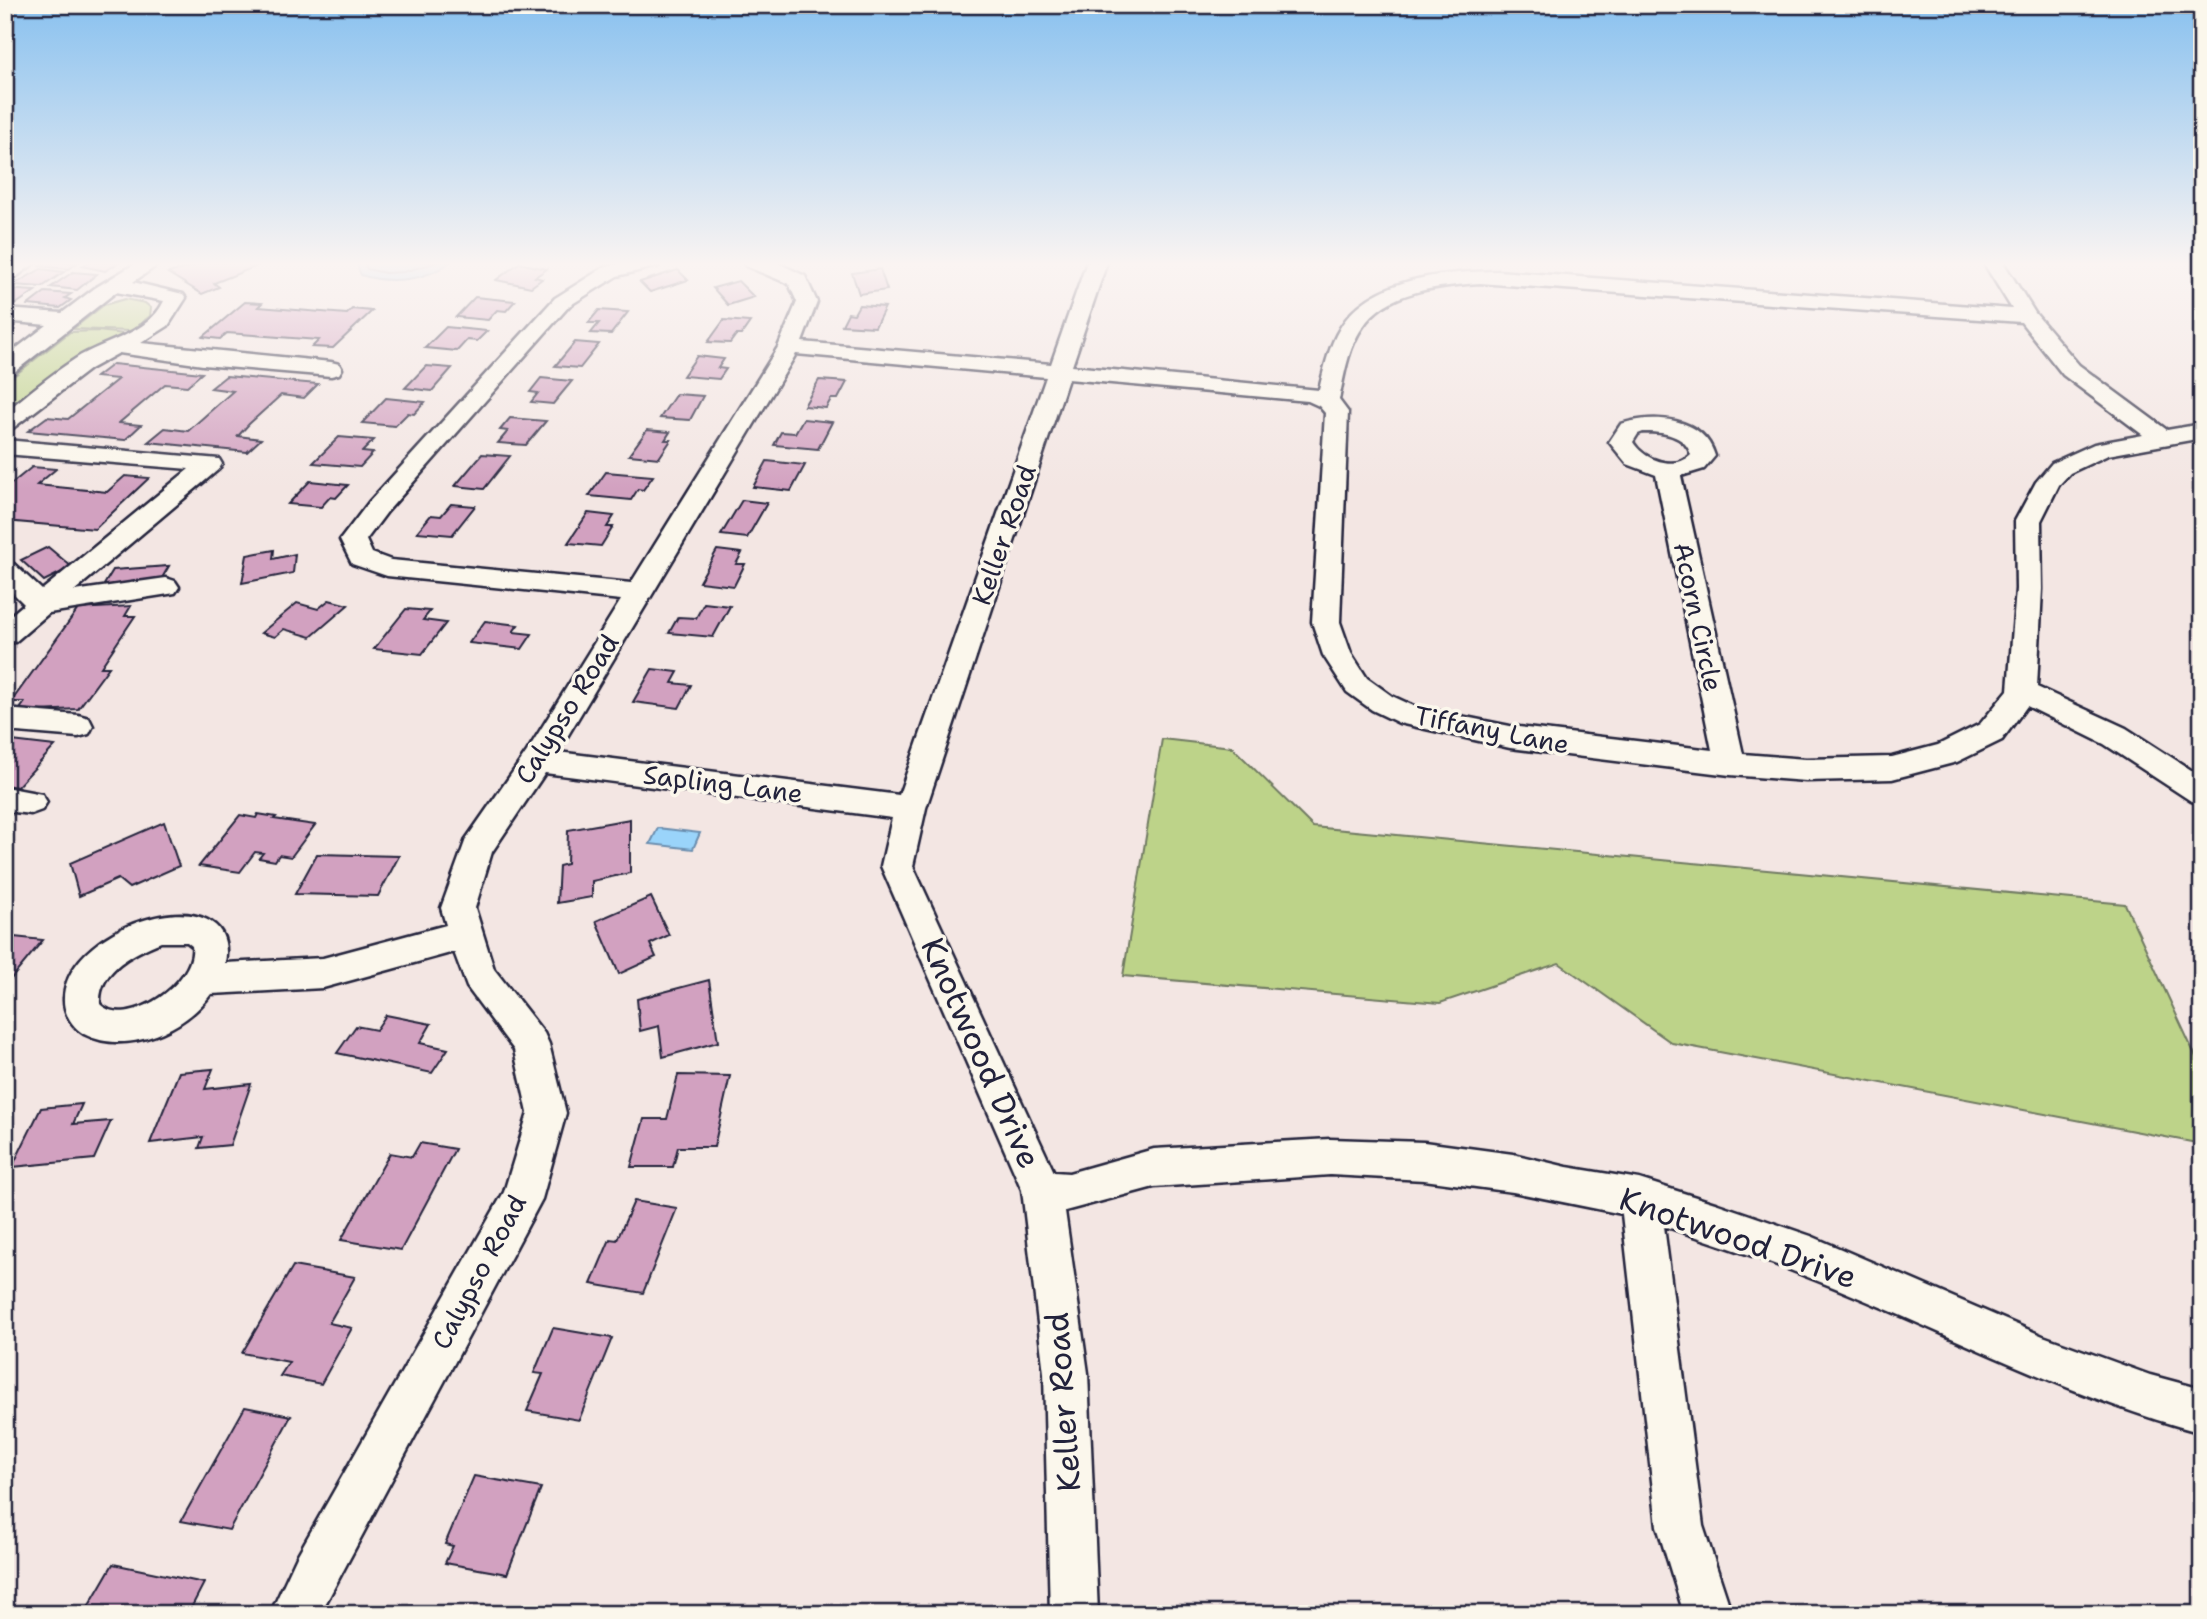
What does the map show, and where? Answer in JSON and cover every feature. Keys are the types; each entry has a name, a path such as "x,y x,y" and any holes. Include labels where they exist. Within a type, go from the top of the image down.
{"street":[{"path":"5,368 44,338"},
{"path":"5,423 84,363 133,338"},
{"path":"530,338 378,507 353,540 361,558 387,568 639,593"},
{"name":"Calypso Road","path":"294,1614 522,1199 547,1113 531,1044 479,976 458,908 477,848 537,761 793,338"},
{"name":"Keller Road","path":"910,808 1072,338"},
{"path":"789,347 1296,393 1327,401 1348,338"},
{"path":"2045,338 2071,370 2161,437"},
{"path":"116,346 203,358 331,369"},
{"name":"Tiffany Lane","path":"1327,401 1337,412 1326,622 1338,655 1357,685 1382,703 1409,716 1454,728 1582,747 1730,764 1806,770 1892,768 1946,754 1991,732 2022,692"},
{"path":"2202,432 2102,449 2061,468 2048,482 2028,521 2029,589 2022,692 2115,737 2202,793"},
{"path":"5,447 210,464 5,635"},
{"name":"Acorn Circle","path":"1667,469 1730,764"},
{"path":"5,570 41,605"},
{"path":"41,605 166,587"},
{"path":"5,720 78,726"},
{"name":"Sapling Lane","path":"537,761 910,808"},
{"name":"Knotwood Drive","path":"910,808 897,866 1042,1190 1069,1192 1154,1168 1330,1157 1424,1161 1513,1173 1567,1186 1639,1198 1811,1257 2040,1356 2137,1392 2202,1410"},
{"path":"203,979 324,973 467,934"},
{"name":"Keller Road","path":"1042,1190 1066,1373 1074,1614"},
{"path":"1639,1198 1680,1526 1708,1614"}],"green space":[{"path":"63,338 118,338 77,356 5,411 5,383"},
{"path":"1162,739 1232,747 1313,827 2125,904 2202,1070 2202,1144 1672,1043 1559,963 1440,1003 1123,976"}],"water":[{"path":"658,828 700,833 693,849 650,844"}],"building":[{"path":"287,338 344,338 333,348 312,347 319,340"},
{"path":"435,338 480,338 477,341 467,340 457,351 425,348"},
{"path":"711,338 734,338 730,343 708,342"},
{"path":"575,342 599,344 580,368 555,366"},
{"path":"697,356 724,359 718,368 726,369 719,379 683,376"},
{"path":"113,364 202,373 187,386 165,384 119,423 141,425 125,440 28,431 47,417 68,419 118,379 96,377"},
{"path":"426,366 452,368 432,391 405,388"},
{"path":"226,376 318,384 304,398 281,395 249,424 238,436 261,439 247,452 148,442 165,428 188,431 233,391 211,388"},
{"path":"541,378 572,381 553,404 531,402 538,393 530,392"},
{"path":"819,380 847,382 838,399 831,399 826,408 804,406"},
{"path":"676,394 703,396 690,420 660,418"},
{"path":"386,398 425,402 414,414 408,413 395,426 362,423"},
{"path":"510,418 546,421 526,445 498,443 508,431 500,430"},
{"path":"803,419 832,422 818,449 774,445 781,432 795,433"},
{"path":"647,430 670,432 665,440 671,440 659,458 629,455"},
{"path":"339,437 374,440 362,452 373,453 360,467 313,463"},
{"path":"482,454 510,456 484,489 455,486"},
{"path":"767,461 805,465 791,491 753,487"},
{"path":"32,467 56,469 37,485 107,492 125,476 149,478 95,529 5,521 5,489"},
{"path":"606,472 653,476 643,490 638,489 631,500 589,496"},
{"path":"310,481 348,485 336,498 330,497 321,507 288,504"},
{"path":"742,500 767,503 747,538 721,535"},
{"path":"451,504 475,506 452,535 417,532 431,515 441,516"},
{"path":"588,513 614,516 607,527 613,527 601,546 568,543"},
{"path":"48,547 72,567 44,581 21,560"},
{"path":"274,550 273,559 295,554 293,573 242,583 247,555"},
{"path":"717,550 742,553 736,564 745,564 734,586 699,582"},
{"path":"169,566 159,583 102,588 113,570"},
{"path":"329,600 348,605 311,637 284,629 275,637 261,633 297,603 318,609"},
{"path":"704,603 730,606 713,637 669,633 678,617 696,618"},
{"path":"131,606 125,616 135,616 101,667 109,667 78,709 18,712 25,702 11,702 78,609"},
{"path":"406,609 430,611 423,620 446,623 422,654 374,649"},
{"path":"485,621 518,625 513,632 532,634 522,649 469,643"},
{"path":"652,669 678,672 672,683 691,685 679,708 633,702"},
{"path":"12,741 55,746 17,787 5,785 5,748"},
{"path":"258,814 315,825 291,857 279,855 275,861 259,858 263,853 255,852 240,872 199,866 240,815 256,818"},
{"path":"630,819 630,873 592,881 592,897 557,903 559,866 567,864 568,830"},
{"path":"164,822 179,866 129,888 118,879 79,896 70,863"},
{"path":"317,854 399,856 378,896 295,894"},
{"path":"651,897 669,935 650,944 656,957 619,974 596,921"},
{"path":"14,937 43,940 11,979 5,978 5,946"},
{"path":"709,980 718,1042 663,1057 659,1026 640,1031 637,999"},
{"path":"386,1015 431,1024 420,1043 448,1049 432,1073 337,1053 356,1026 376,1030"},
{"path":"213,1069 205,1089 251,1084 230,1145 199,1148 203,1137 150,1143 179,1072"},
{"path":"678,1075 730,1076 714,1147 678,1147 673,1167 631,1167 644,1119 667,1119"},
{"path":"82,1104 73,1124 111,1121 94,1159 12,1167 41,1108"},
{"path":"420,1143 455,1149 401,1250 341,1240 390,1153 412,1157"},
{"path":"634,1201 677,1208 643,1293 591,1284 610,1239 617,1240"},
{"path":"293,1266 355,1277 329,1323 352,1328 321,1384 280,1376 289,1362 242,1353"},
{"path":"553,1328 612,1338 579,1420 527,1411 543,1374 534,1373"},
{"path":"245,1407 291,1416 229,1530 181,1521"},
{"path":"474,1476 541,1488 507,1574 445,1563 453,1546 445,1544"},
{"path":"113,1564 204,1583 188,1614 84,1614"}]}
